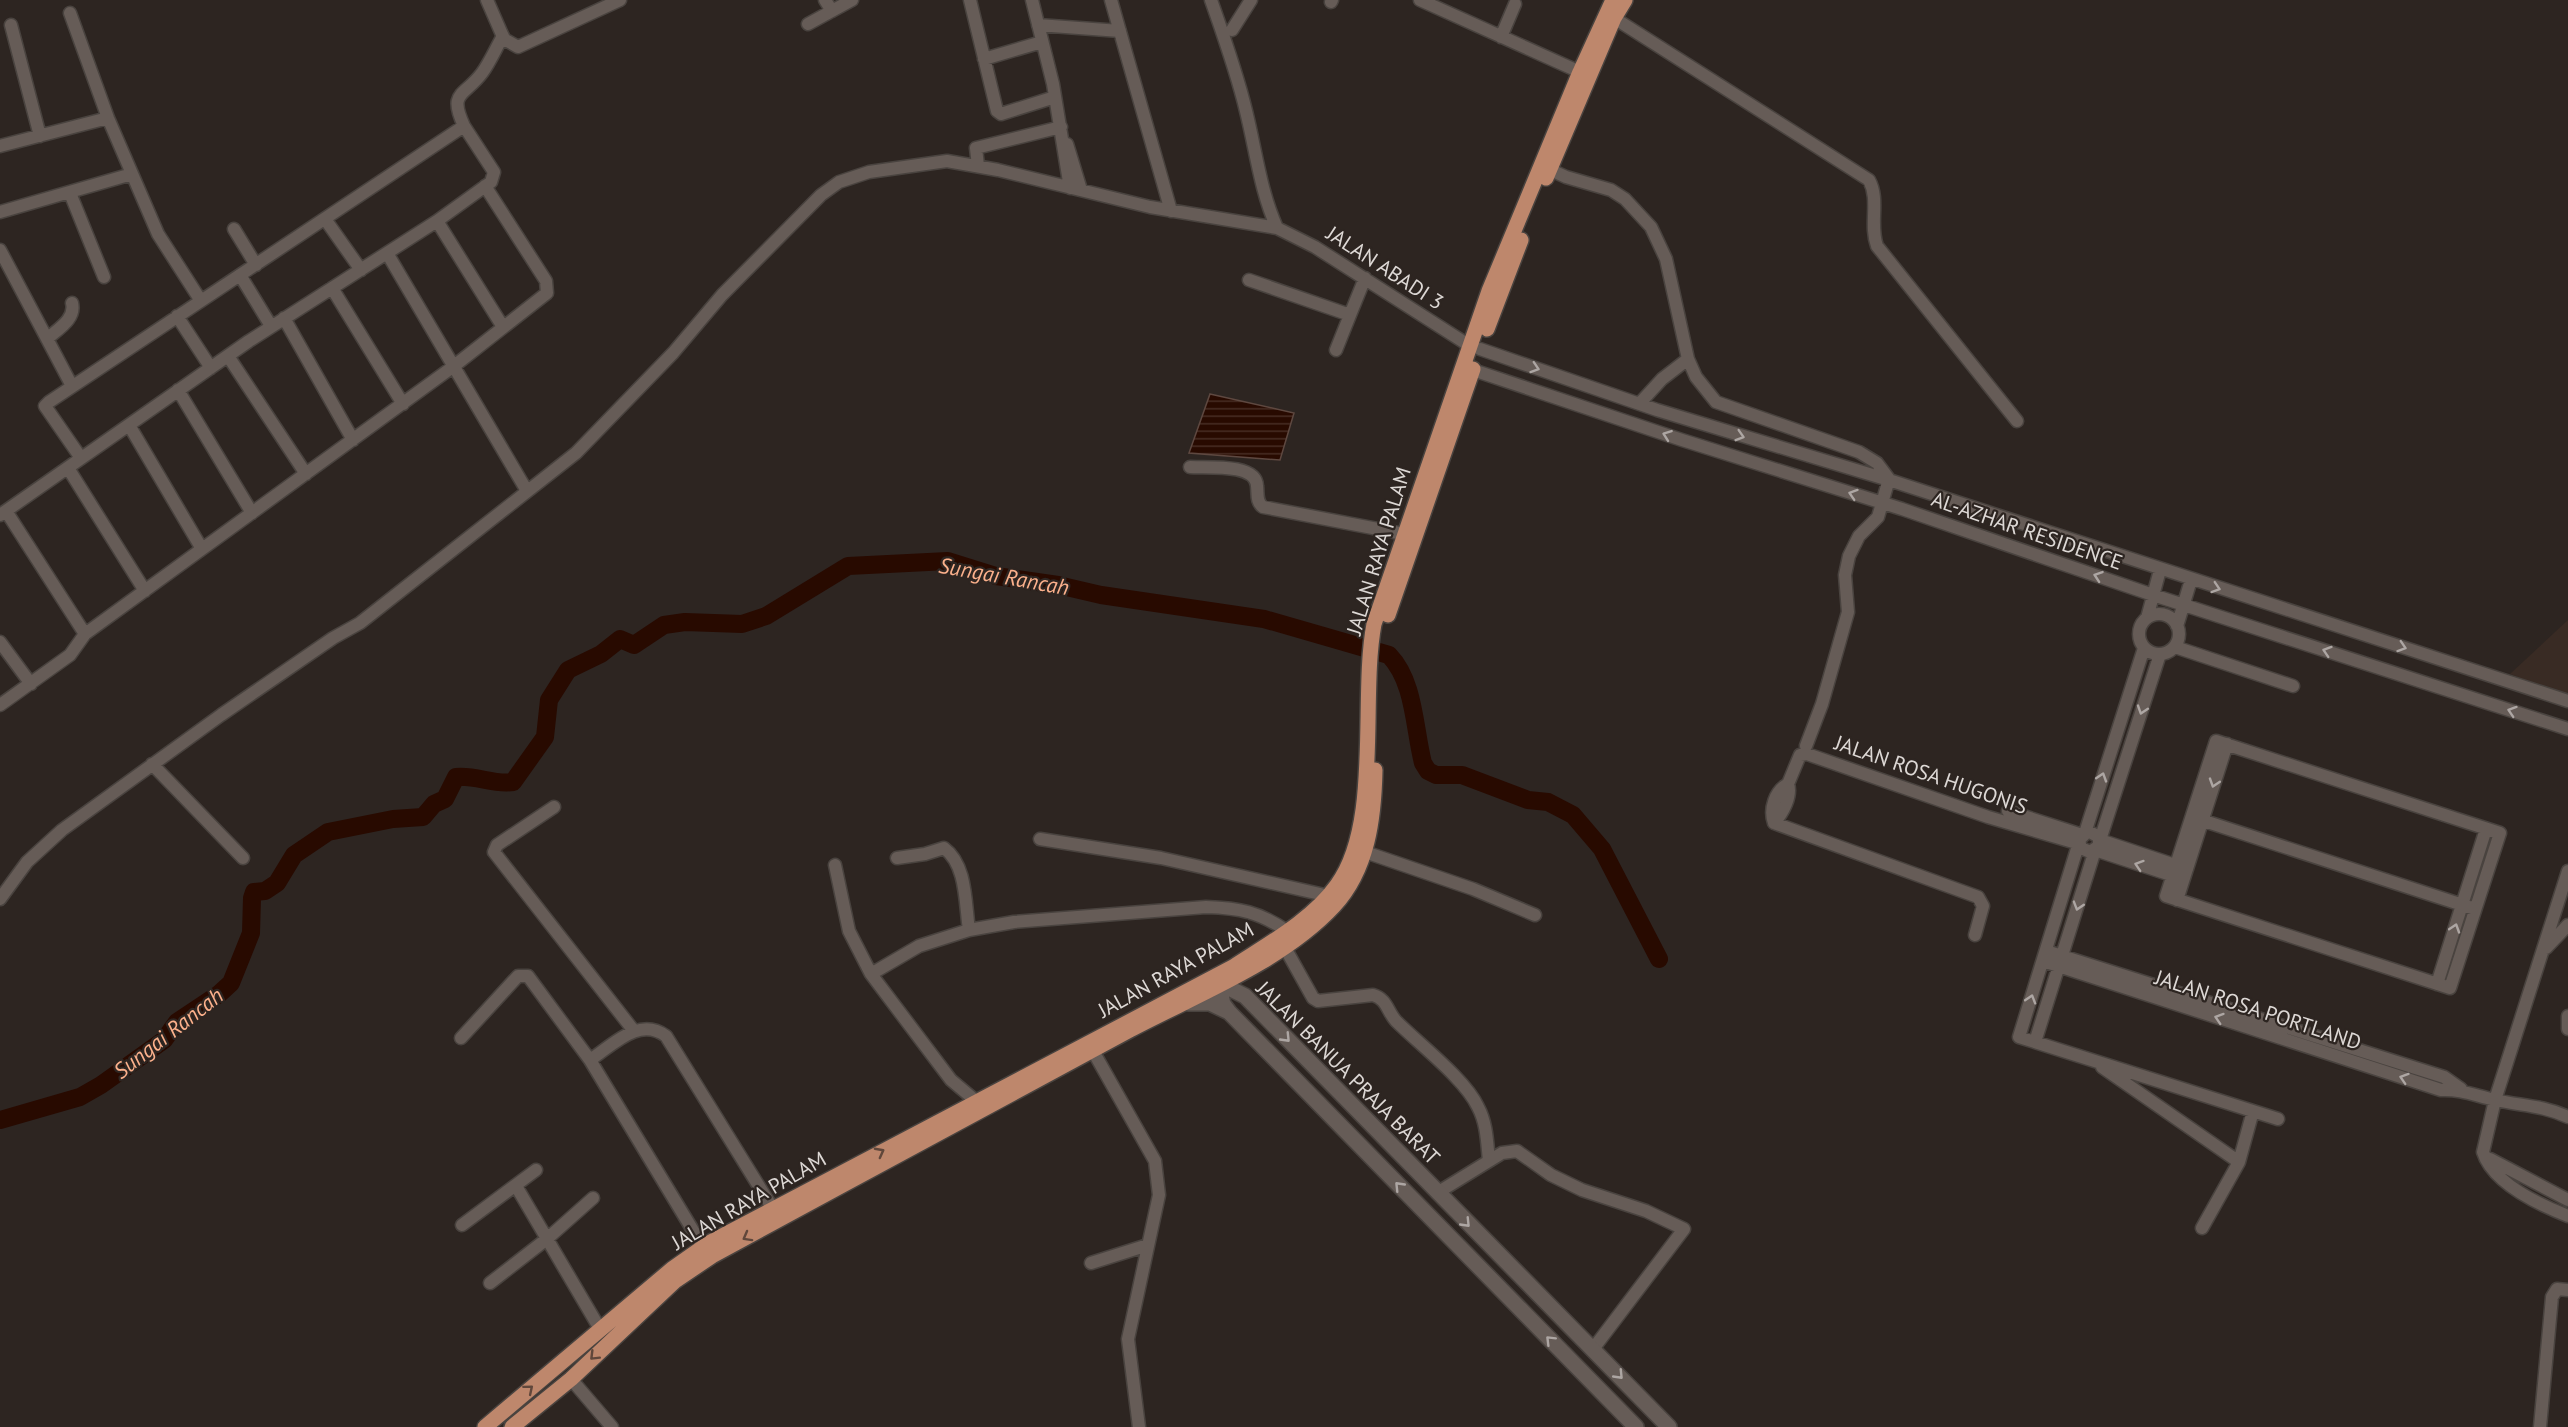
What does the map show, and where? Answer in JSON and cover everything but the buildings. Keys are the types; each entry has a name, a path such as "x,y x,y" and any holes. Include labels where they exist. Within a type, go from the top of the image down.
{"main road":[{"name":"JALAN RAYA PALAM","path":"1375,650 1475,347 1580,72 1613,0"},
{"name":"JALAN RAYA PALAM","path":"1545,168 1624,0"},
{"name":"JALAN RAYA PALAM","path":"1286,939 1329,896 1345,870 1361,824 1374,668 1374,624 1404,534 1473,370 1475,347"},
{"name":"JALAN RAYA PALAM","path":"512,1427 571,1379 675,1281 712,1256 976,1101 1193,988 1239,968 1336,904 1365,852 1374,801 1374,668"},
{"name":"JALAN RAYA PALAM","path":"485,1427 672,1269 703,1247 773,1209 837,1182 1219,987 1239,968"}],"street":[{"path":"486,0 502,36 508,43 518,47 605,3 620,0"},
{"path":"825,0 832,11"},
{"path":"808,24 852,0"},
{"path":"970,0 995,108 1001,114 1055,98"},
{"path":"1032,0 1065,141 1071,150 1076,189"},
{"path":"1112,0 1171,211"},
{"path":"1211,0 1234,65 1246,111 1255,161 1276,228"},
{"path":"1232,30 1251,0"},
{"path":"1425,1 1580,72"},
{"path":"1502,37 1515,4"},
{"path":"70,13 108,118 158,234 201,300"},
{"path":"1614,18 1869,180 1874,193 1872,228 1877,246 2017,421"},
{"path":"11,25 40,136"},
{"path":"1038,25 1120,31"},
{"path":"85,634 3,513 271,326 437,221 493,179 494,172 464,126 456,109 457,99 481,74 502,36"},
{"path":"984,59 1042,42"},
{"path":"0,146 108,118"},
{"path":"81,458 45,406 464,126"},
{"path":"978,166 976,148 1062,127"},
{"name":"JALAN ABADI 3","path":"1,893 27,862 62,830 152,764 333,638 360,623 576,453 673,353 722,295 821,195 839,182 869,172 947,161 978,166 1171,211 1276,228 1303,239 1475,347"},
{"path":"1545,168 1611,190 1625,199 1651,227 1666,259 1688,359 1696,377 1716,402 1859,452 1877,463 1889,480 1884,504 1876,520 1859,536 1849,556 1845,574 1848,612 1822,704 1806,746"},
{"path":"0,212 132,174"},
{"path":"0,705 70,655 85,634 403,404 542,297 548,288 485,186"},
{"path":"70,193 104,277"},
{"path":"324,219 361,270"},
{"path":"437,221 503,327"},
{"path":"234,229 256,265"},
{"path":"0,250 72,386"},
{"path":"387,253 527,491"},
{"path":"240,275 271,326"},
{"path":"1336,350 1365,278"},
{"path":"1250,280 1350,315"},
{"path":"332,288 403,404"},
{"path":"47,339 70,319 74,309 72,303"},
{"path":"177,316 211,368"},
{"path":"284,318 353,440"},
{"name":"AL-AZHAR RESIDENCE","path":"1475,347 1640,403 1889,480 2568,701"},
{"path":"228,356 306,474"},
{"path":"1640,403 1662,378 1688,359"},
{"name":"AL-AZHAR RESIDENCE","path":"1473,370 1902,509 2153,595 2568,729"},
{"path":"178,390 252,513"},
{"path":"129,425 202,549"},
{"path":"1190,467 1249,471 1256,478 1258,502 1263,507 1404,534"},
{"path":"68,468 145,591"},
{"path":"1902,509 1909,487"},
{"path":"2160,570 2147,618 2139,628 2138,635 2144,648 2151,654 2160,654 2175,647 2179,637 2177,626 2191,580"},
{"path":"2147,618 2164,615 2177,626"},
{"path":"0,642 31,684"},
{"path":"2175,647 2293,687"},
{"path":"2144,648 2019,1036 2278,1119"},
{"path":"2035,1041 2160,654"},
{"path":"2133,680 2150,686"},
{"path":"2216,741 2500,833 2450,988 2166,896 2180,872 2197,819 2216,741"},
{"name":"JALAN ROSA HUGONIS","path":"1975,935 1983,906 1978,897 1774,823 1771,812 1773,806 1782,787 1788,784 1800,755 1807,754 1988,817 2081,840"},
{"path":"152,764 243,858"},
{"path":"554,807 497,846 494,852 633,1031"},
{"name":"JALAN ROSA HUGONIS","path":"2008,811 2081,840"},
{"path":"2197,819 2475,909"},
{"path":"2437,984 2486,829"},
{"path":"2081,840 2094,832 2098,845"},
{"path":"1040,839 1161,858 1329,896"},
{"path":"2081,840 2090,852 2098,845"},
{"path":"2098,845 2180,872"},
{"path":"897,858 925,854 944,848 953,854 960,869 969,930"},
{"path":"1365,852 1473,889 1535,915"},
{"path":"835,865 849,931 870,974 951,1080 976,1101"},
{"path":"2568,871 2495,1100 2485,1140 2484,1155 2516,1191 2531,1201 2568,1216"},
{"path":"870,974 919,945 969,930 1014,922 1206,907 1253,912 1286,939 1313,998 1318,1000 1372,995 1386,1003 1394,1018 1465,1088 1478,1106 1486,1126 1490,1161"},
{"path":"2541,953 2568,925"},
{"name":"JALAN ROSA PORTLAND","path":"2045,956 2441,1090 2461,1089 2495,1100 2535,1105 2568,1117"},
{"path":"1239,968 1239,988 1245,996"},
{"path":"461,1038 518,976 523,974 528,976 591,1060 703,1247"},
{"path":"1193,988 1219,987"},
{"name":"JALAN BANUA PRAJA BARAT","path":"1636,1427 1229,1012 1223,1004 1219,987 1229,988 1245,996 1669,1427"},
{"path":"1188,1003 1210,1003 1229,1012"},
{"path":"2568,1016 2568,1029"},
{"path":"591,1060 633,1031 643,1028 656,1029 673,1044 773,1209"},
{"path":"1093,1051 1155,1161 1159,1195 1128,1339 1135,1412 1139,1427"},
{"path":"2091,1059 2239,1162"},
{"path":"2202,1228 2239,1162 2253,1111"},
{"path":"1437,1192 1502,1153 1517,1151 1562,1180 1646,1211 1684,1229 1593,1348"},
{"path":"2484,1155 2568,1200"},
{"path":"462,1225 536,1170"},
{"path":"516,1186 600,1329"},
{"path":"490,1283 548,1238 593,1198"},
{"path":"1091,1263 1148,1245"},
{"path":"2540,1427 2552,1297 2557,1289 2568,1290"},
{"path":"571,1379 612,1427"}],"shaded area":[{"path":"1210,394 1294,413 1280,460 1189,453"},
{"path":"2568,620 2568,696 2510,674"}],"waterway":[{"name":"Sungai Rancah","path":"0,1120 80,1097 101,1085 164,1040 177,1022 219,994 231,983 251,933 254,892 265,891 277,883 294,855 328,832 393,819 423,817 434,804 445,799 456,777 513,782 545,737 549,700 568,670 601,654 620,639 634,645 664,625 685,622 742,624 766,616 848,566 948,561 996,576 1058,585 1101,595 1264,619 1389,655 1398,666 1409,692 1423,763 1428,771 1436,775 1462,775 1528,800 1548,802 1573,815 1602,849 1659,959"}]}
